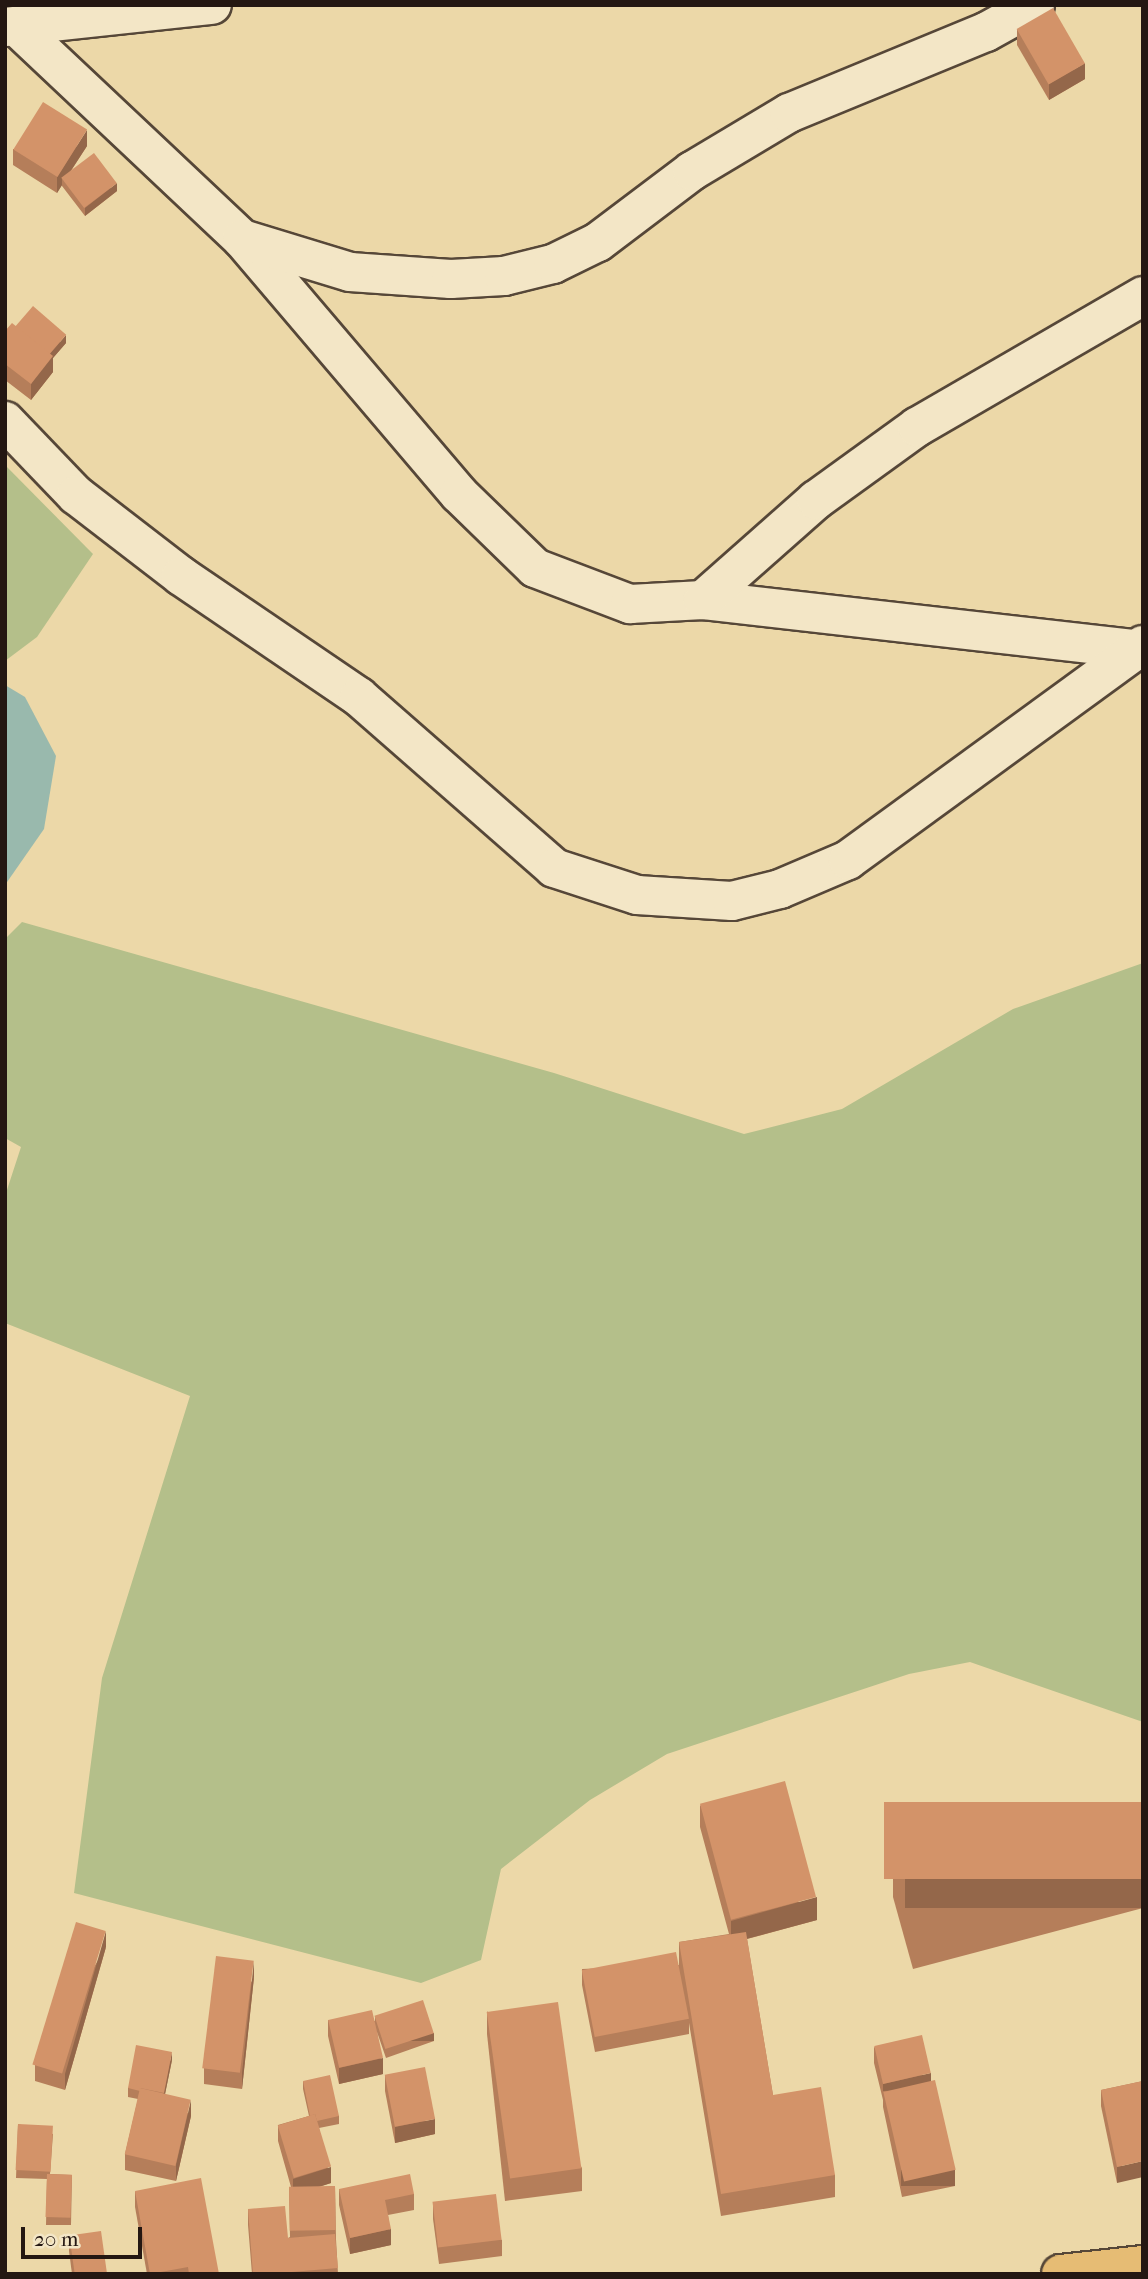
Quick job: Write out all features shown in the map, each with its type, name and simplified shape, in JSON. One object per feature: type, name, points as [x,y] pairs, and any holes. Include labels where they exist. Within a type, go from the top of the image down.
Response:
[{"type":"main road","points":[[1061,2274],[1143,2265]]},
{"type":"street","points":[[11,27],[59,14],[212,5]]},
{"type":"street","points":[[242,239],[350,272],[452,279],[504,276],[553,264],[598,242],[692,171],[789,113],[986,32],[1035,5]]},
{"type":"street","points":[[11,27],[242,239],[459,494],[535,568],[630,604],[703,600],[1139,647]]},
{"type":"street","points":[[703,600],[816,500],[917,426],[1143,296]]},
{"type":"street","points":[[5,421],[76,495],[181,576],[359,697],[554,868],[637,894],[732,901],[780,889],[848,860],[1139,647]]},
{"type":"green space","points":[[5,465],[93,554],[37,637],[5,661]]},
{"type":"green space","points":[[22,922],[554,1073],[744,1134],[842,1109],[1013,1009],[1143,963],[1143,1722],[970,1662],[909,1674],[667,1754],[590,1800],[501,1869],[481,1960],[421,1983],[74,1893],[102,1678],[190,1396],[5,1323],[5,1196],[21,1147],[5,1138],[5,939]]},
{"type":"shaded area","points":[[5,685],[25,697],[56,756],[44,829],[5,885]]},
{"type":"building","points":[[1053,8],[1085,63],[1049,84],[1017,29]]},
{"type":"building","points":[[43,102],[87,130],[57,177],[13,149]]},
{"type":"building","points":[[94,153],[117,183],[84,208],[61,178]]},
{"type":"building","points":[[33,306],[66,335],[48,355],[15,326]]},
{"type":"building","points":[[12,323],[53,356],[31,384],[5,364],[5,331]]},
{"type":"building","points":[[785,1781],[816,1897],[731,1920],[700,1804]]},
{"type":"building","points":[[884,1802],[1143,1802],[1143,1879],[884,1879]]},
{"type":"building","points":[[76,1922],[106,1931],[62,2074],[32,2064]]},
{"type":"building","points":[[746,1932],[773,2095],[821,2087],[835,2175],[721,2194],[679,1942]]},
{"type":"building","points":[[676,1952],[689,2019],[595,2037],[582,1970]]},
{"type":"building","points":[[216,1956],[254,1961],[240,2073],[202,2068]]},
{"type":"building","points":[[423,2000],[434,2033],[385,2049],[374,2016]]},
{"type":"building","points":[[558,2002],[581,2168],[510,2178],[487,2012]]},
{"type":"building","points":[[372,2010],[383,2058],[339,2068],[328,2020]]},
{"type":"building","points":[[922,2035],[931,2073],[883,2084],[874,2046]]},
{"type":"building","points":[[136,2045],[172,2052],[164,2093],[128,2088]]},
{"type":"building","points":[[425,2067],[435,2119],[395,2127],[385,2075]]},
{"type":"building","points":[[330,2075],[339,2116],[317,2121],[315,2114],[310,2116],[303,2081]]},
{"type":"building","points":[[935,2080],[956,2170],[904,2182],[883,2092]]},
{"type":"building","points":[[1143,2081],[1143,2161],[1117,2167],[1101,2090]]},
{"type":"building","points":[[140,2088],[191,2100],[175,2166],[125,2154]]},
{"type":"building","points":[[315,2114],[331,2167],[294,2178],[278,2125]]},
{"type":"building","points":[[18,2124],[53,2126],[51,2172],[16,2170]]},
{"type":"building","points":[[47,2174],[72,2175],[70,2218],[45,2217]]},
{"type":"building","points":[[410,2174],[414,2194],[385,2200],[391,2229],[350,2238],[339,2189]]},
{"type":"building","points":[[201,2178],[219,2274],[189,2274],[188,2267],[150,2274],[135,2191]]},
{"type":"building","points":[[335,2186],[336,2230],[290,2231],[289,2187]]},
{"type":"building","points":[[496,2194],[502,2240],[438,2247],[432,2202]]},
{"type":"building","points":[[285,2206],[288,2238],[335,2234],[338,2268],[253,2274],[248,2209]]},
{"type":"building","points":[[101,2231],[107,2274],[75,2274],[69,2235]]}]
